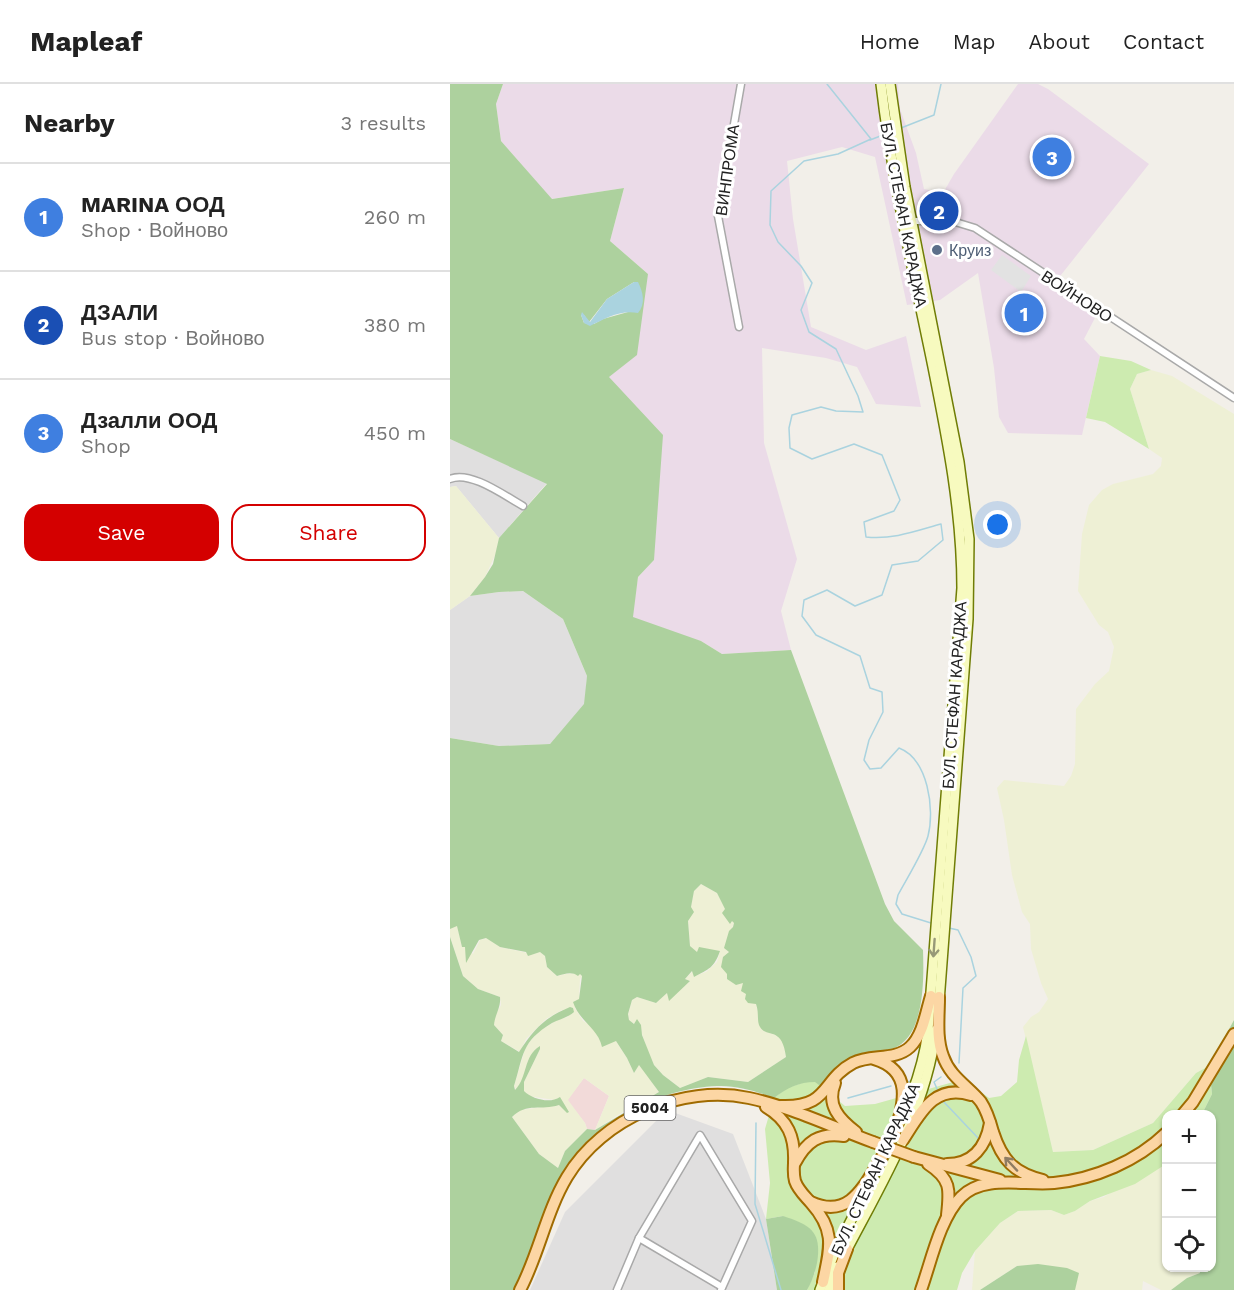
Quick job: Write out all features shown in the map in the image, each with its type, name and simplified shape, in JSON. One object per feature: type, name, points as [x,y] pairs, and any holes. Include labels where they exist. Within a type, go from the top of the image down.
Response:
[{"type":"main road","name":"БУЛ. СТЕФАН КАРАДЖА","points":[[881,84],[887,128],[908,222]]},
{"type":"main road","name":"БУЛ. СТЕФАН КАРАДЖА","points":[[823,1288],[834,1274],[847,1248],[898,1138],[923,1060],[935,996],[960,630],[962,562],[952,463],[908,222],[890,84]]},
{"type":"main road","points":[[771,1105],[792,1106],[812,1101],[821,1095],[851,1064],[868,1058],[898,1054],[912,1046],[921,1031],[935,996]]},
{"type":"main road","points":[[935,996],[938,1037],[943,1058],[951,1072],[985,1108],[1001,1151],[1016,1170],[1034,1178],[1055,1183]]},
{"type":"main road","points":[[1186,1110],[1200,1092],[1234,1034]]},
{"type":"main road","points":[[868,1058],[888,1065],[902,1084],[903,1105],[898,1138]]},
{"type":"main road","points":[[838,1077],[831,1098],[834,1108],[846,1124],[870,1141]]},
{"type":"main road","points":[[898,1138],[934,1098],[955,1092],[975,1096]]},
{"type":"main road","name":"5004","points":[[520,1290],[561,1187],[576,1164],[596,1143],[622,1123],[661,1104],[702,1096],[750,1098],[917,1158],[1015,1184],[1055,1183],[1086,1177],[1137,1155],[1162,1137]]},
{"type":"main road","points":[[750,1098],[778,1114],[787,1125],[794,1142],[796,1185],[826,1224],[830,1235],[830,1252],[823,1288]]},
{"type":"main road","points":[[917,1158],[951,1164],[969,1159],[980,1149],[988,1133],[990,1121]]},
{"type":"main road","points":[[794,1163],[807,1143],[820,1136],[834,1134],[870,1141]]},
{"type":"main road","name":"БУЛ. СТЕФАН КАРАДЖА","points":[[823,1288],[837,1249],[882,1157],[898,1138]]},
{"type":"main road","points":[[811,1202],[832,1209],[848,1202],[858,1194],[882,1157]]},
{"type":"main road","points":[[917,1158],[940,1173],[946,1181],[949,1192],[947,1215],[921,1290]]},
{"type":"main road","points":[[947,1215],[961,1197],[977,1187],[1015,1184]]},
{"type":"main road","points":[[838,1290],[838,1273],[847,1248]]},
{"type":"street","name":"ВИНПРОМА","points":[[739,327],[718,216],[741,84]]},
{"type":"street","name":"ВОЙНОВО","points":[[908,222],[952,221],[975,228],[1234,399]]},
{"type":"street","points":[[450,479],[457,476],[469,477],[524,506]]},
{"type":"street","points":[[618,1290],[639,1238],[700,1135],[752,1221],[721,1289],[639,1238]]},
{"type":"shaded area","points":[[503,84],[898,84],[900,109],[916,153],[924,189],[943,193],[1018,84],[1038,84],[1048,89],[1149,164],[1053,285],[1097,314],[1084,339],[1100,356],[1082,435],[1008,433],[999,417],[994,368],[978,273],[940,300],[907,305],[875,157],[842,147],[787,161],[793,219],[811,327],[866,350],[906,336],[921,407],[876,404],[857,367],[826,358],[762,348],[764,443],[797,559],[781,611],[791,650],[722,654],[701,641],[656,634],[632,617],[638,577],[654,560],[609,377],[648,274],[610,241],[624,188],[551,199],[501,141],[496,104]]},
{"type":"shaded area","points":[[1002,255],[1031,276],[1021,292],[991,270]]},
{"type":"shaded area","points":[[450,439],[547,483],[499,538],[456,486],[450,487]]},
{"type":"shaded area","points":[[523,591],[563,619],[587,676],[585,704],[550,744],[499,746],[450,738],[450,610],[470,596]]},
{"type":"shaded area","points":[[584,1078],[609,1096],[595,1130],[587,1129],[567,1100]]},
{"type":"shaded area","points":[[667,1110],[733,1134],[766,1219],[777,1290],[530,1290],[565,1212]]},
{"type":"green space","points":[[450,84],[503,84],[496,104],[501,141],[552,199],[624,188],[610,241],[648,274],[637,355],[609,377],[663,435],[654,560],[638,577],[633,617],[701,641],[722,654],[791,650],[885,904],[894,921],[923,950],[920,1007],[910,1034],[902,1043],[891,1049],[853,1056],[836,1069],[823,1088],[815,1082],[798,1084],[774,1098],[731,1086],[695,1088],[651,1101],[609,1123],[575,1154],[563,1172],[513,1290],[450,1290],[450,937],[463,976],[478,989],[500,997],[494,1025],[503,1035],[501,1041],[519,1052],[546,1020],[570,1007],[573,1008],[574,1012],[552,1023],[534,1036],[522,1057],[514,1086],[515,1090],[531,1055],[540,1046],[524,1082],[524,1091],[541,1100],[560,1097],[569,1112],[567,1113],[559,1105],[529,1108],[512,1117],[539,1154],[558,1168],[565,1151],[587,1129],[595,1130],[659,1092],[639,1065],[634,1073],[616,1041],[602,1047],[597,1035],[576,1009],[573,1002],[579,999],[582,976],[580,974],[578,976],[571,973],[557,976],[547,967],[545,956],[540,952],[528,956],[526,952],[500,947],[486,938],[479,940],[466,963],[465,947],[462,947],[457,926],[450,929],[450,738],[499,746],[550,744],[584,704],[587,676],[563,619],[523,591],[470,596],[493,564],[499,538],[547,484],[450,439]],"holes":[[[634,282],[628,312],[594,324],[584,323],[581,315],[584,315],[589,322],[607,299]],[[701,884],[717,893],[725,909],[722,913],[730,924],[732,921],[734,923],[724,948],[729,952],[723,957],[721,967],[727,974],[727,979],[736,985],[743,983],[741,991],[746,994],[745,999],[748,1003],[756,1004],[759,1025],[765,1032],[781,1040],[786,1057],[748,1082],[708,1077],[680,1088],[654,1065],[642,1035],[641,1025],[637,1019],[634,1024],[629,1020],[628,1014],[632,1000],[637,997],[656,1003],[667,993],[669,1001],[690,981],[685,979],[692,971],[694,977],[707,970],[716,961],[720,951],[699,947],[697,952],[690,946],[688,921],[694,912],[691,907],[694,891]]]},
{"type":"green space","points":[[1100,356],[1131,361],[1151,370],[1137,374],[1130,389],[1149,449],[1105,422],[1086,418]]},
{"type":"green space","points":[[1151,370],[1172,376],[1234,414],[1234,1020],[1209,1066],[1196,1073],[1153,1123],[1093,1150],[1053,1152],[1023,1027],[1031,1017],[1039,1012],[1048,999],[1031,949],[1030,924],[1022,912],[1012,875],[997,788],[1004,780],[1064,786],[1075,764],[1076,709],[1095,684],[1109,671],[1114,647],[1108,632],[1099,625],[1078,591],[1082,534],[1089,505],[1102,490],[1113,484],[1153,474],[1161,466],[1162,458],[1149,449],[1130,389],[1137,374]]},
{"type":"green space","points":[[456,486],[499,538],[496,553],[485,577],[470,596],[450,610],[450,487]]},
{"type":"green space","points":[[701,884],[717,893],[734,923],[725,948],[729,952],[722,967],[736,985],[743,982],[746,993],[756,1004],[759,1024],[764,1031],[779,1036],[784,1043],[786,1057],[748,1082],[708,1077],[680,1088],[654,1065],[637,1020],[635,1024],[629,1021],[628,1014],[632,1000],[637,997],[656,1003],[668,992],[669,1000],[690,981],[685,979],[693,971],[694,976],[706,972],[717,962],[720,951],[697,953],[690,946],[688,921],[694,891]]},
{"type":"green space","points":[[457,925],[462,947],[473,954],[480,940],[487,938],[500,947],[532,954],[540,952],[545,956],[547,967],[557,976],[579,973],[582,976],[579,999],[575,1008],[583,1021],[592,1026],[601,1039],[616,1041],[634,1073],[639,1064],[659,1092],[595,1130],[609,1096],[584,1078],[568,1100],[587,1129],[565,1151],[558,1168],[539,1154],[512,1117],[520,1110],[559,1105],[567,1113],[555,1100],[528,1096],[524,1091],[524,1082],[540,1049],[528,1061],[524,1078],[516,1090],[514,1086],[526,1046],[539,1031],[559,1019],[568,1017],[562,1010],[546,1019],[526,1039],[520,1052],[501,1041],[503,1035],[494,1025],[494,1018],[501,1005],[500,997],[478,989],[463,976],[450,937],[450,929]]},
{"type":"green space","points":[[1234,1020],[1234,1290],[1171,1290],[1200,1272],[1216,1272],[1216,1110],[1204,1110],[1212,1094],[1209,1066]]},
{"type":"green space","points":[[1026,1036],[1053,1152],[1093,1150],[1153,1123],[1162,1113],[1162,1167],[1135,1184],[1090,1201],[1064,1215],[1051,1210],[1018,1211],[1000,1223],[975,1251],[962,1273],[957,1290],[807,1290],[815,1272],[783,1216],[766,1219],[770,1183],[765,1129],[774,1098],[787,1088],[815,1081],[845,1106],[875,1104],[964,1079],[989,1098],[1001,1096],[1017,1082],[1019,1060]]},
{"type":"green space","points":[[1209,1066],[1212,1094],[1204,1110],[1164,1110],[1196,1073]]},
{"type":"green space","points":[[1162,1161],[1162,1272],[1200,1273],[1187,1278],[1171,1290],[1161,1290],[1143,1281],[1142,1290],[1075,1290],[1074,1287],[1017,1266],[980,1290],[972,1290],[975,1251],[1000,1223],[1018,1211],[1051,1210],[1064,1215],[1090,1201],[1104,1197]]},
{"type":"green space","points":[[783,1216],[801,1223],[816,1237],[817,1263],[807,1290],[777,1290],[766,1219]]},
{"type":"green space","points":[[1038,1264],[1067,1268],[1079,1273],[1075,1290],[980,1290],[1017,1266]]},
{"type":"water","points":[[634,282],[638,282],[643,298],[638,313],[619,314],[590,326],[584,323],[582,312],[590,322],[607,299]]},
{"type":"waterway","points":[[827,84],[871,139],[838,154],[804,161],[771,191],[770,225],[778,242],[801,266],[812,283],[801,310],[809,332],[836,349],[863,412],[836,411],[821,407],[792,415],[789,428],[790,448],[812,459],[854,444],[882,455],[900,500],[894,511],[864,522],[866,537],[895,536],[941,524],[943,540],[918,561],[892,565],[882,595],[855,606],[827,590],[804,600],[802,616],[816,635],[860,656],[870,688],[882,692],[883,712],[869,740],[864,760],[870,769],[881,768],[899,748],[909,754],[923,774],[930,799],[928,836],[898,895],[896,904],[902,914],[931,923]]},
{"type":"waterway","points":[[901,128],[934,115],[941,84]]},
{"type":"waterway","points":[[870,140],[883,135]]},
{"type":"waterway","points":[[949,928],[958,930],[971,957],[976,976],[963,988],[959,1063]]},
{"type":"waterway","points":[[938,1091],[934,1082],[941,1077]]},
{"type":"waterway","points":[[907,1082],[911,1081]]},
{"type":"waterway","points":[[848,1098],[891,1086]]},
{"type":"waterway","points":[[943,1101],[979,1139]]},
{"type":"waterway","points":[[756,1123],[755,1204],[781,1290]]},
{"type":"place","name":"Дзалли ООД","points":[[1052,157]]},
{"type":"place","name":"ДЗАЛИ","points":[[939,211]]},
{"type":"place","name":"Круиз","points":[[937,250]]},
{"type":"place","name":"MARINA ООД","points":[[1024,313]]}]
